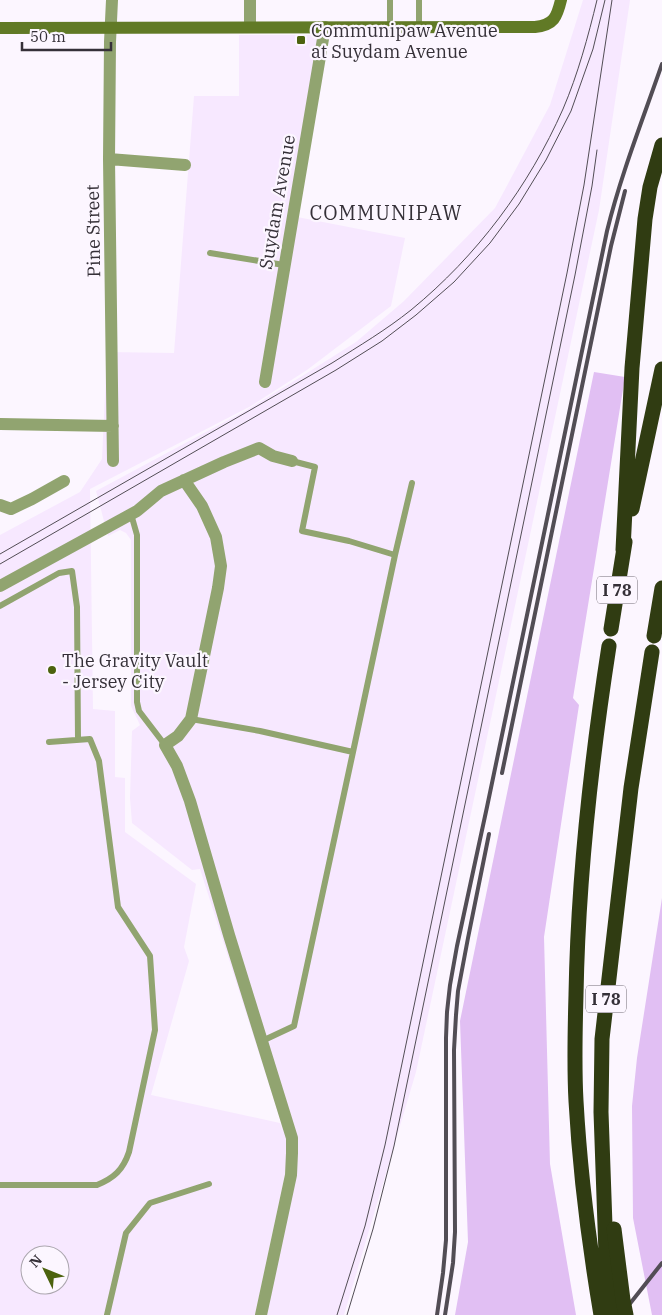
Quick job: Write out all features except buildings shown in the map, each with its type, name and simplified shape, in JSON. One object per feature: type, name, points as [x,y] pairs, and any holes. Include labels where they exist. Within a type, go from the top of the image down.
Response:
[{"type":"highway","points":[[624,550],[631,395],[645,219],[650,188],[662,144]]},
{"type":"highway","name":"I 78","points":[[611,629],[624,550],[662,369]]},
{"type":"highway","name":"I 78","points":[[654,636],[660,610],[662,588]]},
{"type":"highway","name":"I 78","points":[[601,1315],[581,1170],[576,1100],[575,1030],[576,965],[589,785],[608,646]]},
{"type":"highway","name":"I 78","points":[[609,1224],[603,1165],[601,1086],[604,1013],[631,788],[652,652]]},
{"type":"highway","points":[[609,1224],[606,1254],[614,1315]]},
{"type":"highway","points":[[609,1224],[626,1315]]},
{"type":"highway","points":[[590,1239],[594,1315]]},
{"type":"street","name":"Pine Street","points":[[112,0],[109,159],[113,461]]},
{"type":"street","points":[[250,0],[250,28]]},
{"type":"street","points":[[0,28],[541,26],[552,22],[561,0]]},
{"type":"street","name":"Suydam Avenue","points":[[265,382],[324,27]]},
{"type":"street","points":[[109,159],[185,165]]},
{"type":"street","points":[[0,424],[113,426]]},
{"type":"street","points":[[0,586],[138,511],[161,491],[224,462],[259,448],[273,456],[292,461]]},
{"type":"street","points":[[184,480],[202,506],[216,537],[221,566],[191,719],[178,736],[165,745],[177,766],[190,801],[292,1138],[291,1175],[261,1315]]},
{"type":"street","points":[[0,505],[11,509],[64,481]]},
{"type":"lane","points":[[390,0],[390,27]]},
{"type":"lane","points":[[419,0],[419,27]]},
{"type":"lane","points":[[210,253],[284,265]]},
{"type":"lane","points":[[292,461],[315,467],[302,531],[349,541],[394,555]]},
{"type":"lane","points":[[262,1041],[294,1026],[394,555],[412,483]]},
{"type":"lane","points":[[131,514],[137,535],[137,702],[139,711],[165,745]]},
{"type":"lane","points":[[0,606],[59,573],[72,571],[77,607],[78,740]]},
{"type":"lane","points":[[191,719],[260,731],[353,752]]},
{"type":"lane","points":[[0,1185],[97,1185],[109,1180],[118,1172],[125,1164],[129,1152],[155,1030],[150,956],[118,907],[99,760],[90,739],[49,742]]},
{"type":"lane","points":[[107,1315],[126,1233],[150,1203],[209,1184]]},
{"type":"shaded area","points":[[583,0],[630,0],[599,210],[416,1072],[344,1315],[261,1315],[288,1164],[286,1152],[287,1165],[255,1315],[0,1315],[0,535],[80,492],[102,459],[107,352],[174,353],[194,96],[239,96],[239,35],[320,35],[292,216],[405,238],[391,306],[307,370],[251,406],[90,489],[93,709],[115,711],[115,777],[125,778],[125,832],[196,884],[184,947],[189,961],[151,1095],[280,1123],[283,1134],[280,1119],[200,869],[192,870],[132,823],[130,798],[132,731],[140,725],[131,706],[131,540],[126,533],[120,530],[108,536],[96,491],[245,411],[356,342],[404,301],[495,208],[550,105]]},
{"type":"shaded area","points":[[594,372],[625,377],[573,698],[579,705],[544,937],[550,1164],[576,1315],[455,1315],[468,1242],[460,1021]]},
{"type":"shaded area","points":[[662,898],[662,1315],[652,1315],[633,1218],[632,1106],[637,1058]]},
{"type":"tram line","points":[[0,554],[332,363],[392,324],[435,289],[458,267],[499,218],[534,165],[549,138],[568,96],[582,55],[597,0]]},
{"type":"tram line","points":[[0,564],[336,370],[382,341],[454,282],[490,243],[519,204],[546,160],[571,111],[593,49],[605,0]]},
{"type":"tram line","points":[[337,1315],[365,1226],[385,1145],[567,273],[584,185],[612,0]]},
{"type":"tram line","points":[[347,1315],[373,1229],[394,1146],[575,275],[597,150]]},
{"type":"railway","points":[[437,1315],[446,1240],[447,1012],[457,946],[607,231],[626,168],[662,64]]},
{"type":"railway","points":[[502,773],[611,246],[625,191]]},
{"type":"railway","points":[[445,1315],[453,1263],[455,1232],[454,1050],[458,991],[489,834]]},
{"type":"railway","points":[[621,1315],[662,1263]]},
{"type":"place","name":"Communipaw Avenue at Suydam Avenue","points":[[301,40]]},
{"type":"place","name":"The Gravity Vault - Jersey City","points":[[52,670]]},
{"type":"district","name":"COMMUNIPAW","points":[[386,212]]}]
